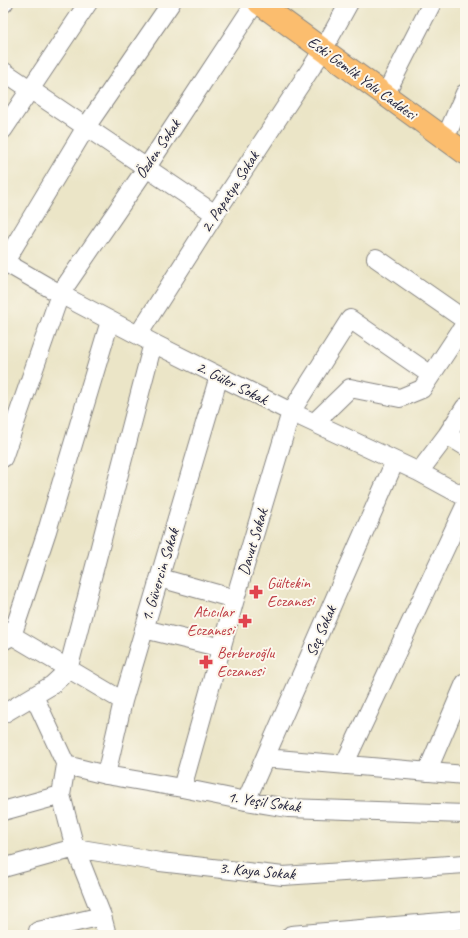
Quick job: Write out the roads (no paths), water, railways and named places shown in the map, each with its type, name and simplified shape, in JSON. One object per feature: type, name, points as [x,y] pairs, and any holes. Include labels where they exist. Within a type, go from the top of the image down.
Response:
[{"type":"main road","name":"Eski Gemlik Yolu Caddesi","points":[[259,3],[465,153]]},
{"type":"street","points":[[3,130],[88,3]]},
{"type":"street","points":[[3,263],[86,127],[171,3]]},
{"type":"street","name":"Özden Sokak","points":[[3,458],[60,294],[147,167],[255,3]]},
{"type":"street","name":"2. Papatya Sokak","points":[[68,670],[145,339],[215,214],[323,50],[349,3]]},
{"type":"street","points":[[385,95],[432,3]]},
{"type":"street","points":[[3,72],[147,167],[215,214]]},
{"type":"street","points":[[445,139],[465,93]]},
{"type":"street","points":[[376,258],[465,320]]},
{"type":"street","name":"2. Güler Sokak","points":[[3,263],[145,339],[292,412],[419,472],[465,497]]},
{"type":"street","name":"Davut Sokak","points":[[182,788],[235,599],[292,412],[350,319],[431,375]]},
{"type":"street","points":[[110,321],[47,531],[6,636],[123,701]]},
{"type":"street","points":[[315,422],[350,388],[400,398],[422,389],[465,324]]},
{"type":"street","name":"1. Güvercin Sokak","points":[[106,775],[123,701],[219,376]]},
{"type":"street","points":[[419,472],[447,435],[465,407]]},
{"type":"street","points":[[447,435],[465,446]]},
{"type":"street","name":"Seç Sokak","points":[[246,801],[395,461]]},
{"type":"street","points":[[344,765],[465,506]]},
{"type":"street","points":[[160,578],[235,599]]},
{"type":"street","points":[[144,629],[222,648]]},
{"type":"street","points":[[3,714],[52,685],[68,670]]},
{"type":"street","points":[[426,772],[465,683]]},
{"type":"street","points":[[34,696],[66,764],[61,795],[75,848],[102,916],[107,935]]},
{"type":"street","points":[[265,758],[465,775]]},
{"type":"street","name":"1. Yeşil Sokak","points":[[66,764],[106,775],[288,808],[465,814]]},
{"type":"street","points":[[3,811],[61,795]]},
{"type":"street","points":[[3,868],[75,848]]},
{"type":"street","name":"3. Kaya Sokak","points":[[75,848],[160,862],[283,876],[465,864]]},
{"type":"street","points":[[33,934],[102,916]]},
{"type":"street","points":[[291,935],[343,933],[465,920]]},
{"type":"place","name":"Gültekin Eczanesi","points":[[256,592]]},
{"type":"place","name":"Atıcılar Eczanesi","points":[[245,621]]},
{"type":"place","name":"Berberoğlu Eczanesi","points":[[206,662]]}]
